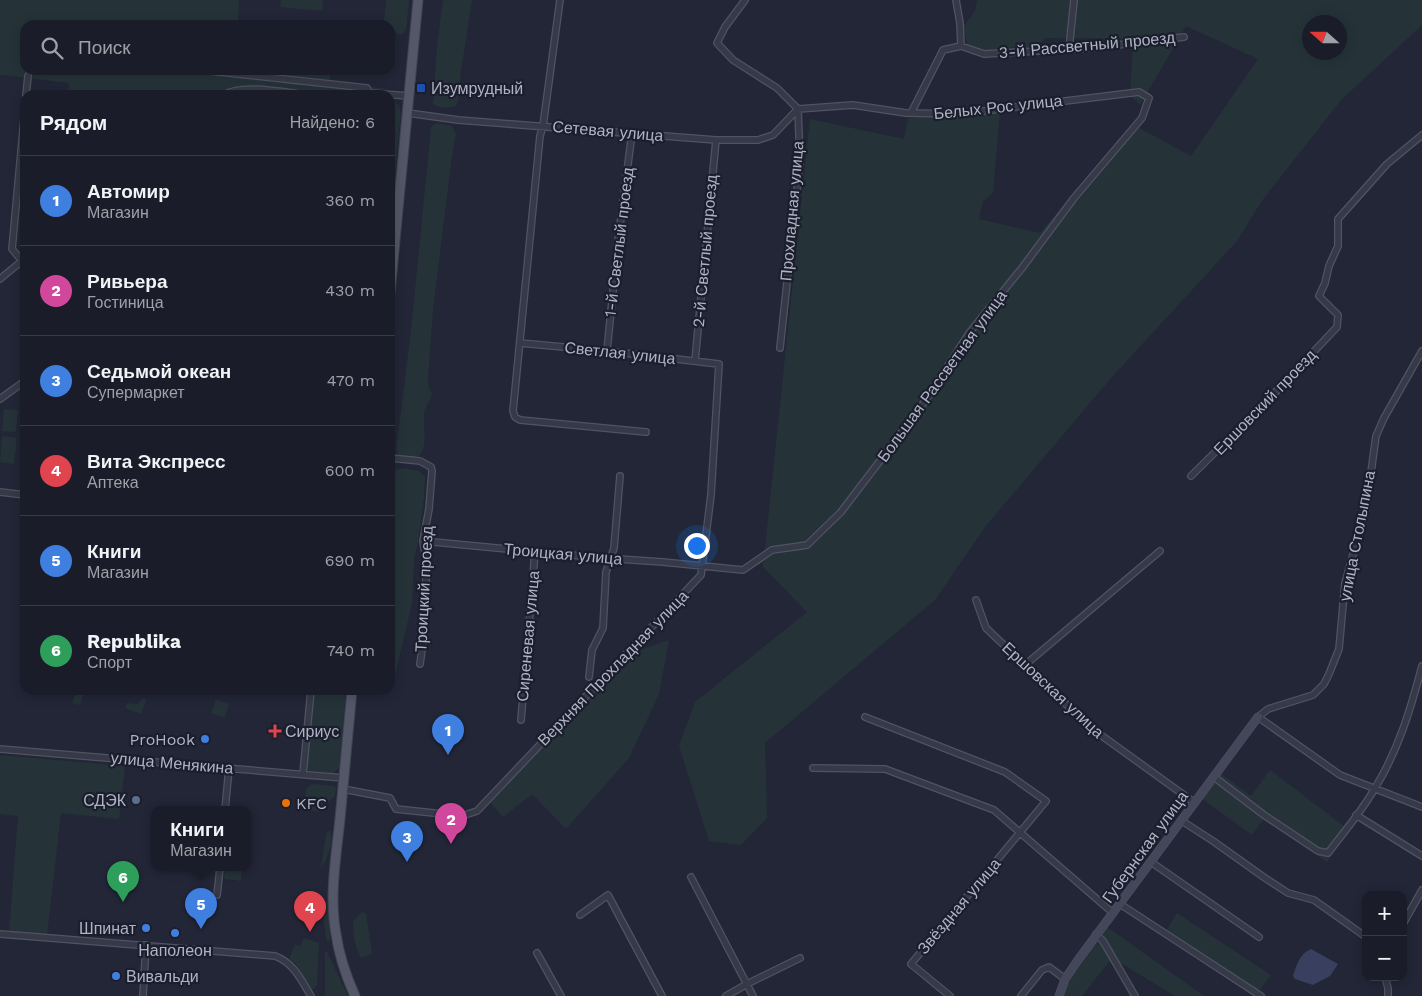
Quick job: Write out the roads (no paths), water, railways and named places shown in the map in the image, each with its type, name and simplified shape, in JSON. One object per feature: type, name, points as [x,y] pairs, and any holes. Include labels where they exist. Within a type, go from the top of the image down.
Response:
[{"type":"main road","points":[[395,243],[418,0]]},
{"type":"main road","points":[[352,695],[335,864],[334,920],[343,962],[354,996]]},
{"type":"street","points":[[560,0],[543,126],[540,136],[513,411],[514,417],[520,420],[646,432]]},
{"type":"street","points":[[745,0],[724,27],[718,43],[733,60],[777,88],[798,109]]},
{"type":"street","points":[[911,113],[943,50],[961,46],[956,0]]},
{"type":"street","points":[[1069,49],[1074,0]]},
{"type":"street","name":"3-й Рассветный проезд","points":[[961,46],[984,54],[1069,49],[1184,37]]},
{"type":"street","points":[[247,75],[366,88],[367,90]]},
{"type":"street","points":[[27,90],[28,76]]},
{"type":"street","points":[[234,90],[242,88],[261,90]]},
{"type":"street","name":"Белых Рос улица","points":[[798,109],[853,106],[911,113],[959,114],[1139,92]]},
{"type":"street","name":"Большая Рассветная улица","points":[[702,566],[743,570],[772,550],[807,545],[841,512],[921,407],[970,332],[1022,268],[1074,198],[1142,118],[1149,98],[1139,92]]},
{"type":"street","points":[[395,95],[409,96]]},
{"type":"street","name":"Сетевая улица","points":[[408,113],[458,120],[716,140],[758,140],[773,135],[798,109]]},
{"type":"street","name":"Прохладная улица","points":[[780,348],[800,162],[798,109]]},
{"type":"street","name":"1-й Светлый проезд","points":[[607,351],[618,241],[632,133]]},
{"type":"street","name":"Ершовский проезд","points":[[1191,476],[1338,326],[1338,315],[1320,296],[1329,266],[1338,246],[1338,219],[1387,164],[1422,135]]},
{"type":"street","name":"2-й Светлый проезд","points":[[695,361],[716,140]]},
{"type":"street","points":[[20,162],[12,249],[20,256]]},
{"type":"street","points":[[0,278],[20,263]]},
{"type":"street","name":"Светлая улица","points":[[520,343],[719,364]]},
{"type":"street","name":"улица Столыпина","points":[[1258,717],[1268,709],[1313,695],[1324,684],[1329,674],[1339,649],[1345,582],[1366,509],[1376,436],[1384,418],[1422,351]]},
{"type":"street","name":"Верхняя Прохладная улица","points":[[343,789],[390,798],[396,808],[462,816],[477,811],[701,575],[711,495],[719,364]]},
{"type":"street","points":[[0,399],[20,385]]},
{"type":"street","name":"Троицкий проезд","points":[[395,458],[420,461],[431,466],[432,479],[429,509],[423,540],[426,559],[425,612],[420,664]]},
{"type":"street","points":[[589,677],[592,650],[603,628],[606,572],[614,548],[620,476]]},
{"type":"street","points":[[0,492],[20,494]]},
{"type":"street","name":"Троицкая улица","points":[[423,540],[610,559],[702,566]]},
{"type":"street","points":[[1026,665],[1160,550]]},
{"type":"street","name":"Сиреневая улица","points":[[521,720],[535,552]]},
{"type":"street","name":"Ершовская улица","points":[[976,600],[986,628],[1091,728],[1195,803]]},
{"type":"street","points":[[1214,777],[1264,815],[1318,851],[1328,854],[1375,788],[1391,758],[1412,705],[1422,666]]},
{"type":"street","points":[[304,774],[311,695]]},
{"type":"street","points":[[866,717],[1005,772],[1046,801],[1019,833]]},
{"type":"street","points":[[1258,717],[1340,775],[1422,807]]},
{"type":"street","name":"Губернская улица","points":[[1059,996],[1065,979],[1096,934],[1258,717]]},
{"type":"street","name":"улица Менякина","points":[[0,749],[344,778]]},
{"type":"street","points":[[225,806],[229,768]]},
{"type":"street","points":[[813,768],[885,769],[994,810],[1113,913]]},
{"type":"street","points":[[1356,815],[1422,856]]},
{"type":"street","points":[[1182,821],[1288,893],[1314,900],[1365,936]]},
{"type":"street","name":"Звёздная улица","points":[[950,996],[911,964],[1019,833]]},
{"type":"street","points":[[1151,862],[1259,937]]},
{"type":"street","points":[[217,895],[220,871]]},
{"type":"street","points":[[691,877],[753,996]]},
{"type":"street","points":[[1407,917],[1422,890]]},
{"type":"street","points":[[580,914],[608,895],[662,996]]},
{"type":"street","points":[[1120,904],[1261,996]]},
{"type":"street","points":[[0,934],[275,956],[285,960],[293,967],[311,996]]},
{"type":"street","points":[[1096,934],[1103,941],[1135,996]]},
{"type":"street","points":[[143,996],[146,945]]},
{"type":"street","points":[[537,953],[561,996]]},
{"type":"street","points":[[726,996],[746,984],[800,958]]},
{"type":"street","points":[[1021,996],[1042,970],[1049,967],[1065,979]]},
{"type":"street","points":[[1386,981],[1388,996]]},
{"type":"water","points":[[1311,949],[1338,964],[1330,976],[1313,985],[1295,979],[1293,976],[1301,957]]},
{"type":"place","name":"Изумрудный","points":[[421,88]]},
{"type":"place","name":"Сириус","points":[[275,731]]},
{"type":"place","name":"ProHook","points":[[205,739]]},
{"type":"place","name":"Автомир","points":[[448,755]]},
{"type":"place","name":"СДЭК","points":[[136,800]]},
{"type":"place","name":"KFC","points":[[286,803]]},
{"type":"place","name":"Ривьера","points":[[451,844]]},
{"type":"place","name":"Седьмой океан","points":[[407,862]]},
{"type":"place","name":"Republika","points":[[123,902]]},
{"type":"place","name":"Шпинат","points":[[146,928]]},
{"type":"place","name":"Книги","points":[[201,929]]},
{"type":"place","name":"Вита Экспресс","points":[[310,932]]},
{"type":"place","name":"Наполеон","points":[[175,933]]},
{"type":"place","name":"Вивальди","points":[[116,976]]}]
